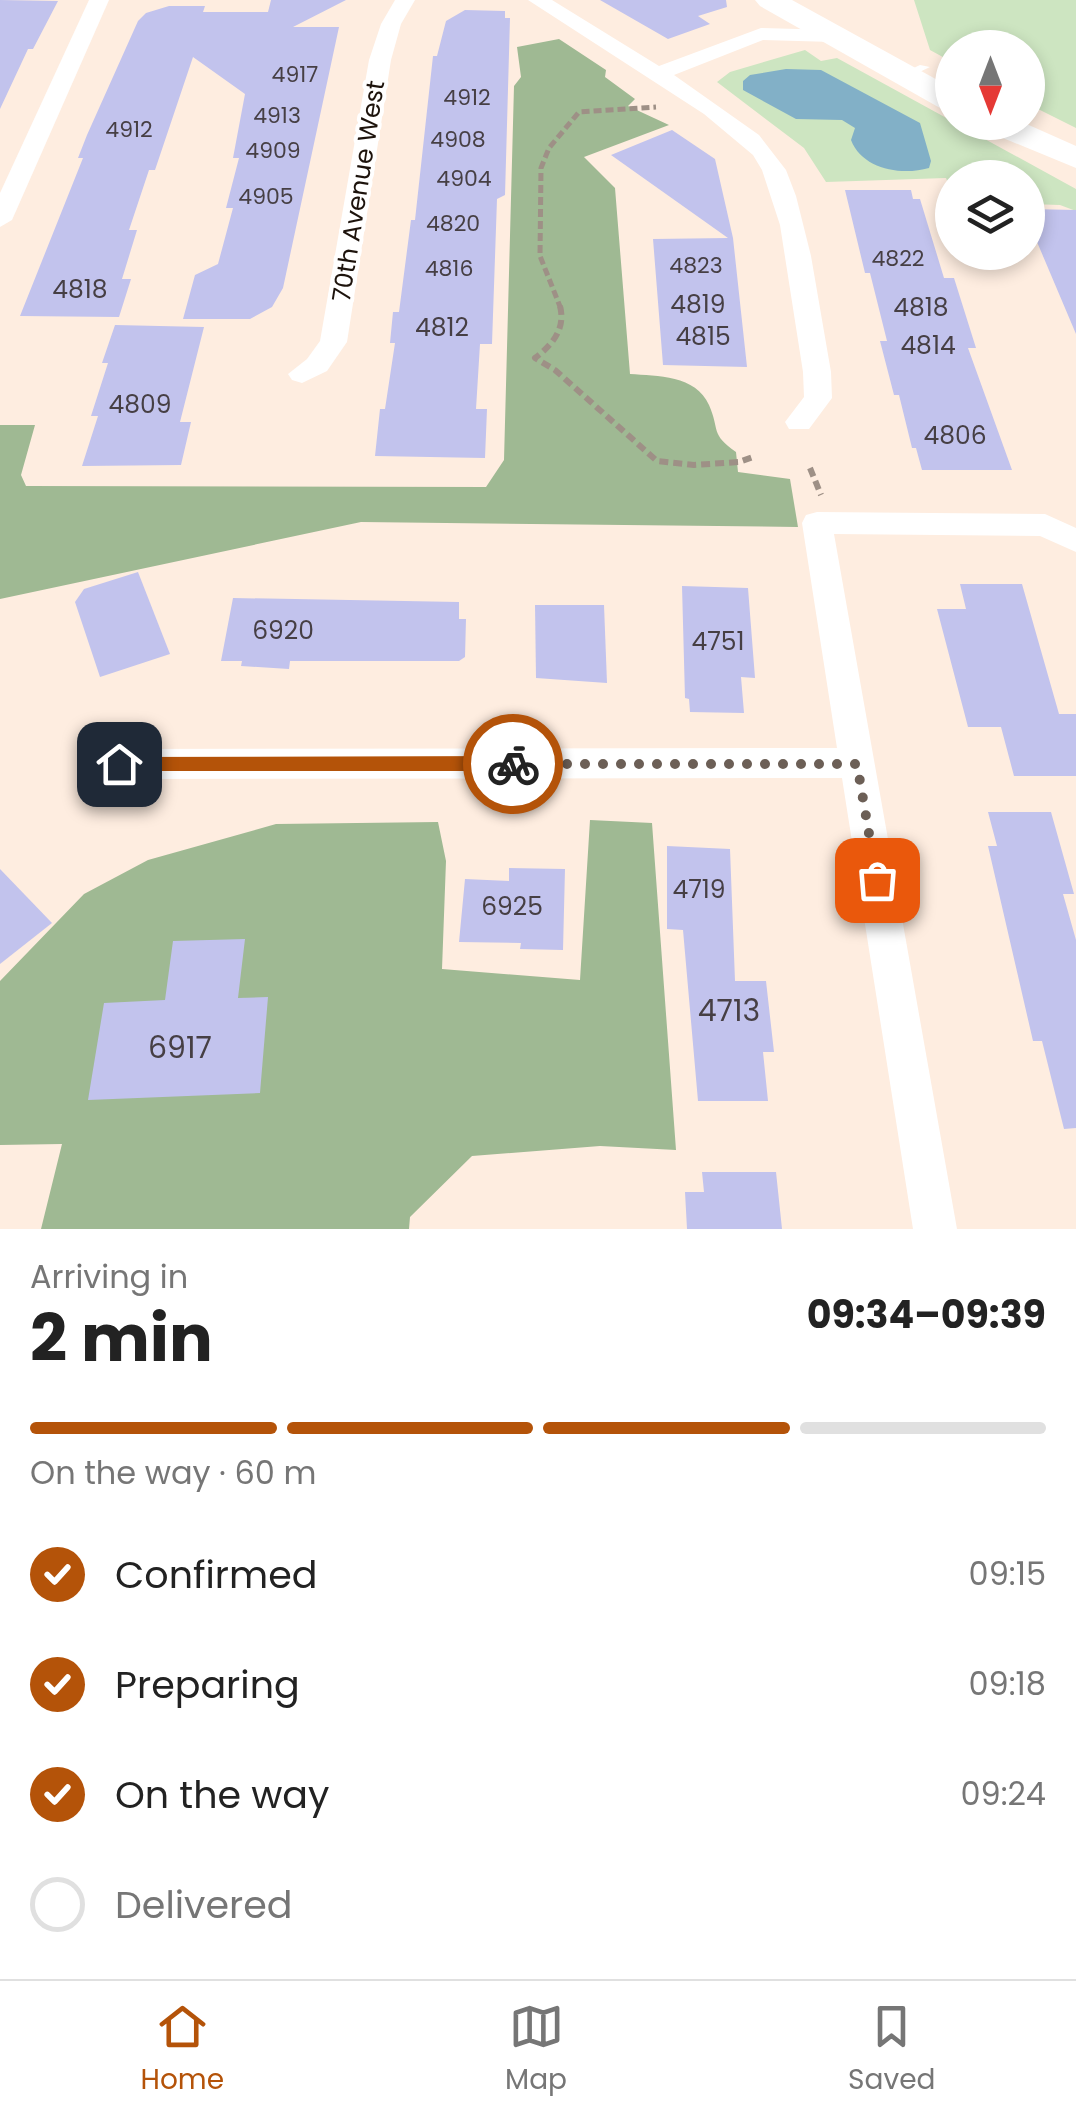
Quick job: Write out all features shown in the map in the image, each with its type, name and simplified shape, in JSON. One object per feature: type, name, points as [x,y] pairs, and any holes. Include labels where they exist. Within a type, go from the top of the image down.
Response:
[{"type":"main road","points":[[800,0],[935,88]]},
{"type":"main road","points":[[771,1],[833,36],[935,77]]},
{"type":"street","points":[[0,220],[99,0]]},
{"type":"street","name":"70th Avenue West","points":[[302,374],[317,366],[333,342],[380,60],[391,24],[405,0]]},
{"type":"street","points":[[538,0],[657,74],[744,134],[762,152],[784,189],[817,372],[818,398],[799,422]]},
{"type":"street","points":[[762,34],[772,17],[771,1]]},
{"type":"street","points":[[657,74],[762,34],[833,36]]},
{"type":"street","points":[[935,1229],[817,524],[1045,525],[1076,542]]},
{"type":"street","points":[[119,764],[857,764]]},
{"type":"path","points":[[656,107],[579,112],[550,148],[542,168],[540,256],[563,313],[556,343],[535,358],[555,370],[657,460],[694,466],[739,462],[756,456]]},
{"type":"green space","points":[[914,0],[1076,0],[1076,128],[1045,112],[1045,30],[935,30],[935,53],[930,50]]},
{"type":"green space","points":[[559,39],[606,70],[605,77],[635,99],[628,106],[669,125],[584,157],[615,188],[630,374],[675,379],[703,395],[719,436],[736,452],[738,472],[790,479],[798,527],[361,522],[0,599],[0,425],[35,425],[21,475],[26,486],[486,487],[504,460],[514,86],[521,77],[517,47]]},
{"type":"green space","points":[[805,50],[821,61],[837,58],[935,112],[935,140],[987,140],[1023,160],[935,160],[935,178],[826,182],[804,148],[717,82],[730,72]]},
{"type":"green space","points":[[1045,172],[1076,189],[1076,211],[1045,205]]},
{"type":"green space","points":[[590,820],[652,823],[676,1150],[600,1146],[472,1156],[410,1217],[409,1229],[41,1229],[62,1144],[0,1145],[0,981],[84,894],[148,860],[276,824],[438,822],[446,861],[442,969],[580,980]]},
{"type":"water","points":[[786,69],[821,70],[920,123],[931,161],[929,168],[907,171],[873,164],[856,150],[851,140],[855,128],[842,120],[796,119],[743,90],[743,81],[750,75]]},
{"type":"building","points":[[0,0],[58,1],[33,49],[28,49],[0,109]]},
{"type":"building","points":[[271,0],[346,0],[293,27],[339,27],[283,288],[272,307],[250,319],[183,319],[195,275],[218,264],[233,208],[226,208],[239,158],[233,158],[245,94],[193,57],[155,170],[149,170],[129,230],[137,230],[122,279],[131,279],[119,317],[20,316],[83,158],[78,158],[87,135],[138,21],[146,13],[169,6],[205,6],[203,12],[268,12]]},
{"type":"building","points":[[600,0],[726,0],[727,7],[698,16],[710,24],[668,39]]},
{"type":"building","points":[[465,10],[505,11],[505,18],[510,18],[505,195],[497,199],[492,344],[480,344],[476,409],[487,409],[485,458],[375,456],[380,409],[385,409],[395,343],[390,343],[393,312],[399,312],[411,220],[415,220],[433,56],[437,56],[446,21]]},
{"type":"building","points":[[672,130],[715,159],[733,238],[747,367],[663,365],[653,239],[728,238],[611,155]]},
{"type":"building","points":[[845,190],[911,190],[913,199],[920,199],[935,248],[935,270],[942,270],[944,278],[954,278],[976,348],[968,348],[1012,470],[922,470],[916,448],[912,448],[899,395],[894,395],[880,341],[887,341],[870,273],[865,273]]},
{"type":"building","points":[[1045,209],[1076,210],[1076,334],[1045,261]]},
{"type":"building","points":[[115,325],[204,327],[180,422],[191,422],[181,465],[82,466],[98,416],[91,416]]},
{"type":"building","points":[[138,572],[170,654],[100,677],[75,602],[84,589]]},
{"type":"building","points":[[960,584],[1022,584],[1059,714],[1076,714],[1076,776],[1014,776],[1001,727],[968,727],[937,609],[966,609]]},
{"type":"building","points":[[682,586],[748,588],[755,678],[741,677],[744,713],[690,712],[689,699],[685,698]]},
{"type":"building","points":[[233,598],[459,602],[459,619],[466,619],[465,657],[459,661],[290,661],[289,669],[221,661]]},
{"type":"building","points":[[535,605],[604,605],[607,683],[536,678]]},
{"type":"building","points":[[988,812],[1051,812],[1074,894],[1063,894],[1076,940],[1076,1128],[1064,1129],[1042,1041],[1033,1041],[988,846],[997,846]]},
{"type":"building","points":[[667,846],[730,849],[735,981],[766,981],[774,1052],[763,1052],[768,1101],[698,1101],[683,930],[667,929]]},
{"type":"building","points":[[509,868],[565,869],[563,950],[520,949],[521,943],[459,942],[465,879],[509,881]]},
{"type":"building","points":[[0,869],[52,923],[0,964]]},
{"type":"building","points":[[245,939],[238,998],[268,997],[260,1093],[88,1100],[104,1003],[165,1000],[173,941]]},
{"type":"building","points":[[702,1172],[776,1172],[782,1229],[687,1229],[685,1192],[704,1192]]},
{"type":"way so far","points":[[513,764],[857,764],[877,880]]},
{"type":"route","points":[[119,764],[513,764]]}]
